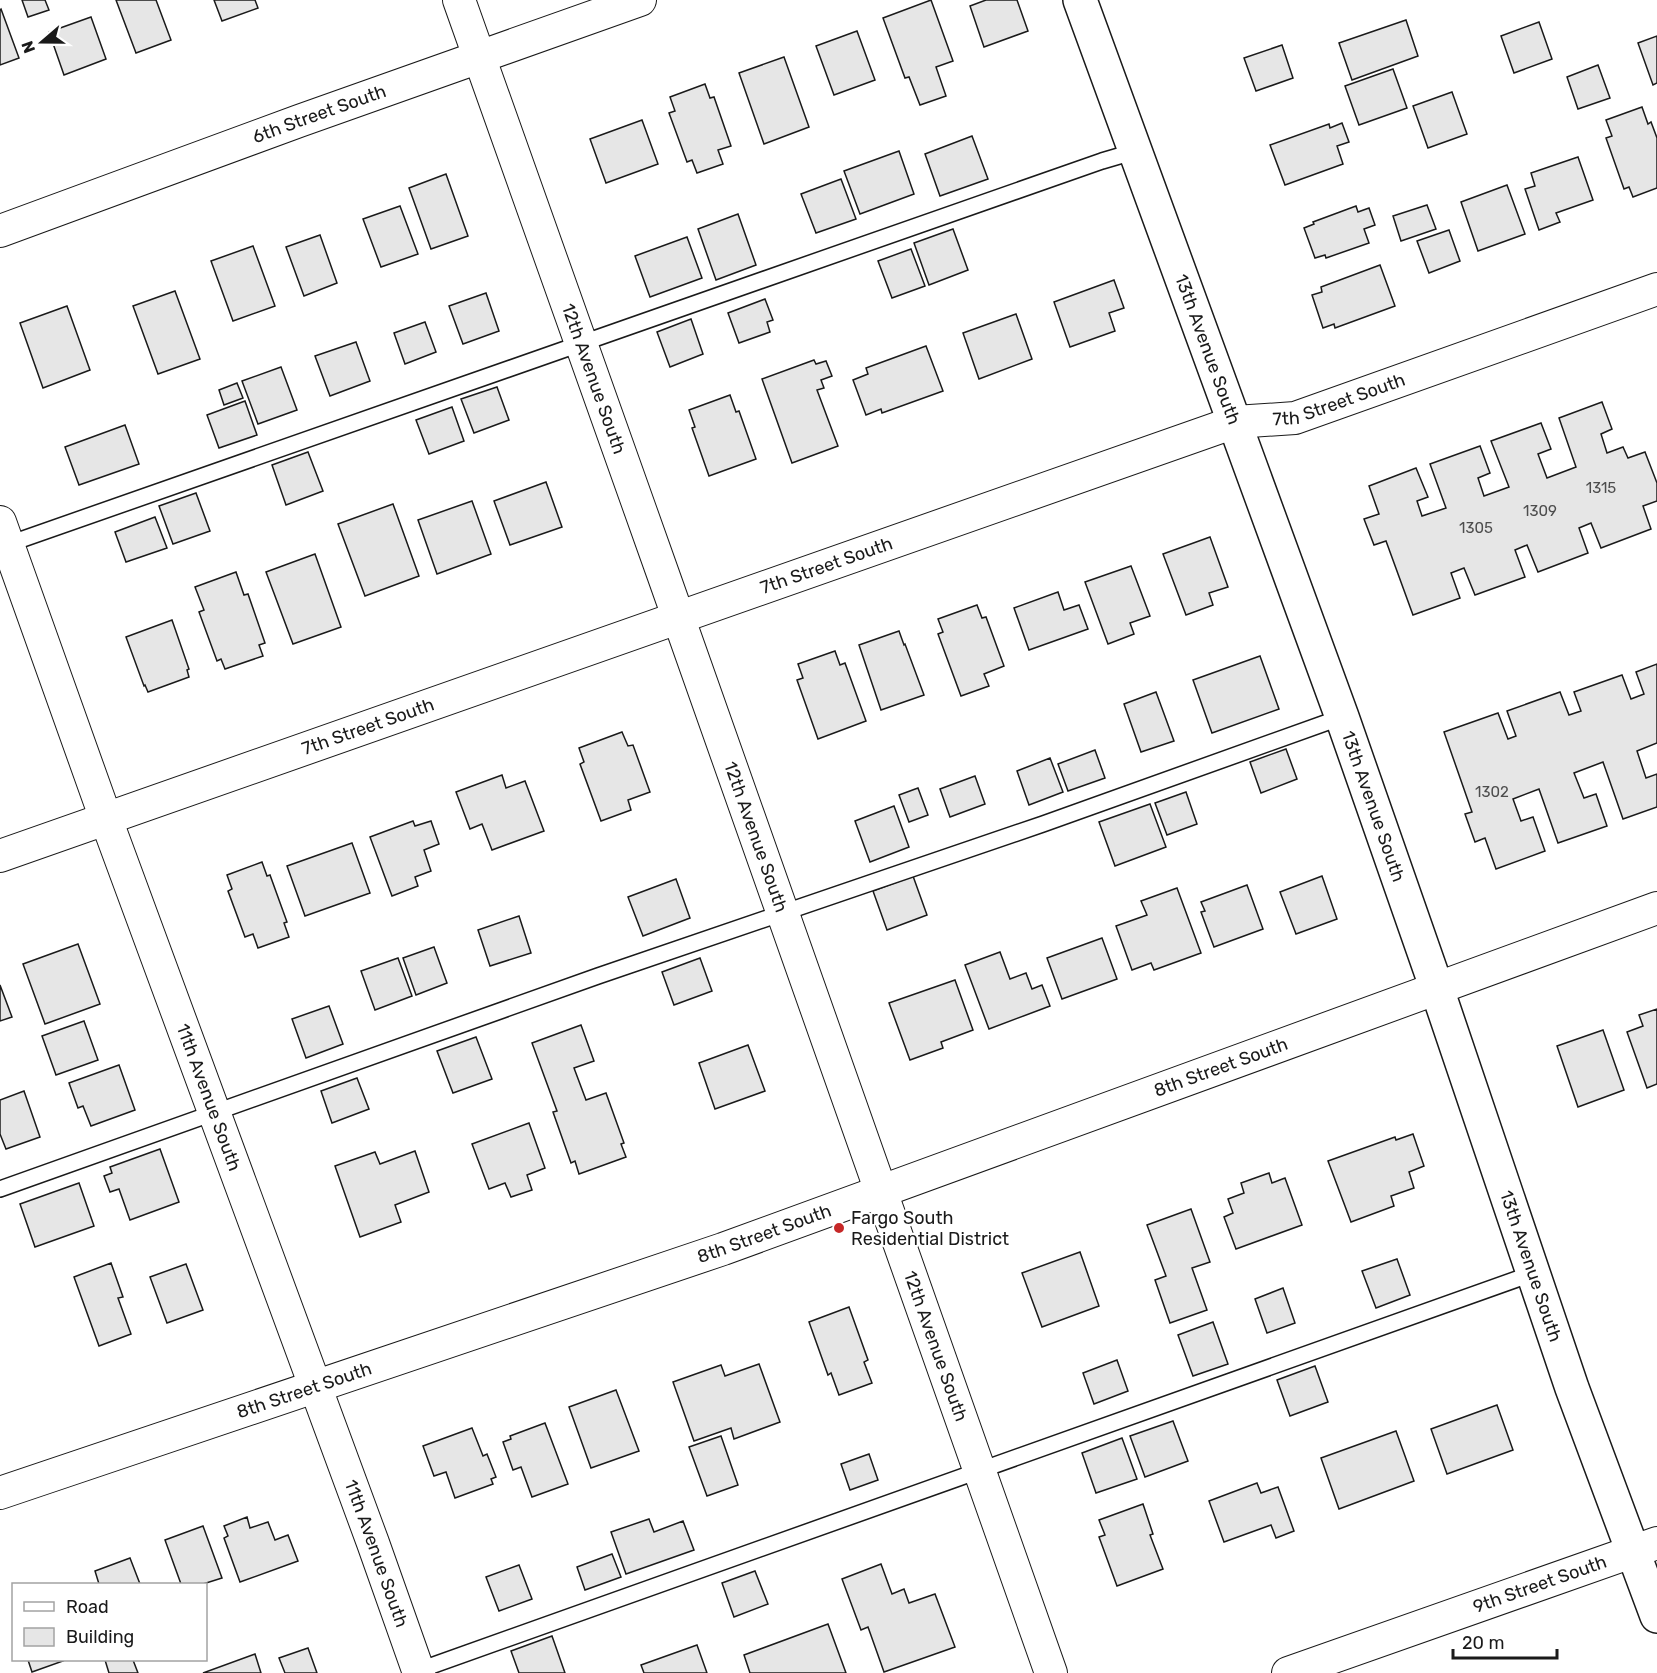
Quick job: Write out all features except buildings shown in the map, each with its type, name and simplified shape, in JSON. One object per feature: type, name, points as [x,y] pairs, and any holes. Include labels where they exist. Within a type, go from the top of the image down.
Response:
[{"type":"street","name":"12th Avenue South","points":[[459,0],[1051,1673]]},
{"type":"street","name":"6th Street South","points":[[0,231],[298,121],[640,0]]},
{"type":"street","name":"13th Avenue South","points":[[1080,0],[1342,717],[1437,988],[1572,1388],[1645,1547],[1657,1616]]},
{"type":"street","name":"7th Street South","points":[[0,856],[1235,422],[1295,418],[1657,289]]},
{"type":"street","name":"11th Avenue South","points":[[3,538],[315,1387],[416,1672]]},
{"type":"street","name":"8th Street South","points":[[0,1493],[723,1249],[1657,908]]},
{"type":"street","name":"9th Street South","points":[[1288,1673],[1645,1547]]},
{"type":"lane","points":[[3,538],[581,344],[1136,151]]},
{"type":"lane","points":[[0,1189],[598,976],[1043,824],[1342,717]]},
{"type":"lane","points":[[416,1672],[1534,1274]]},
{"type":"place","name":"Fargo South Residential District","points":[[839,1228]]}]
